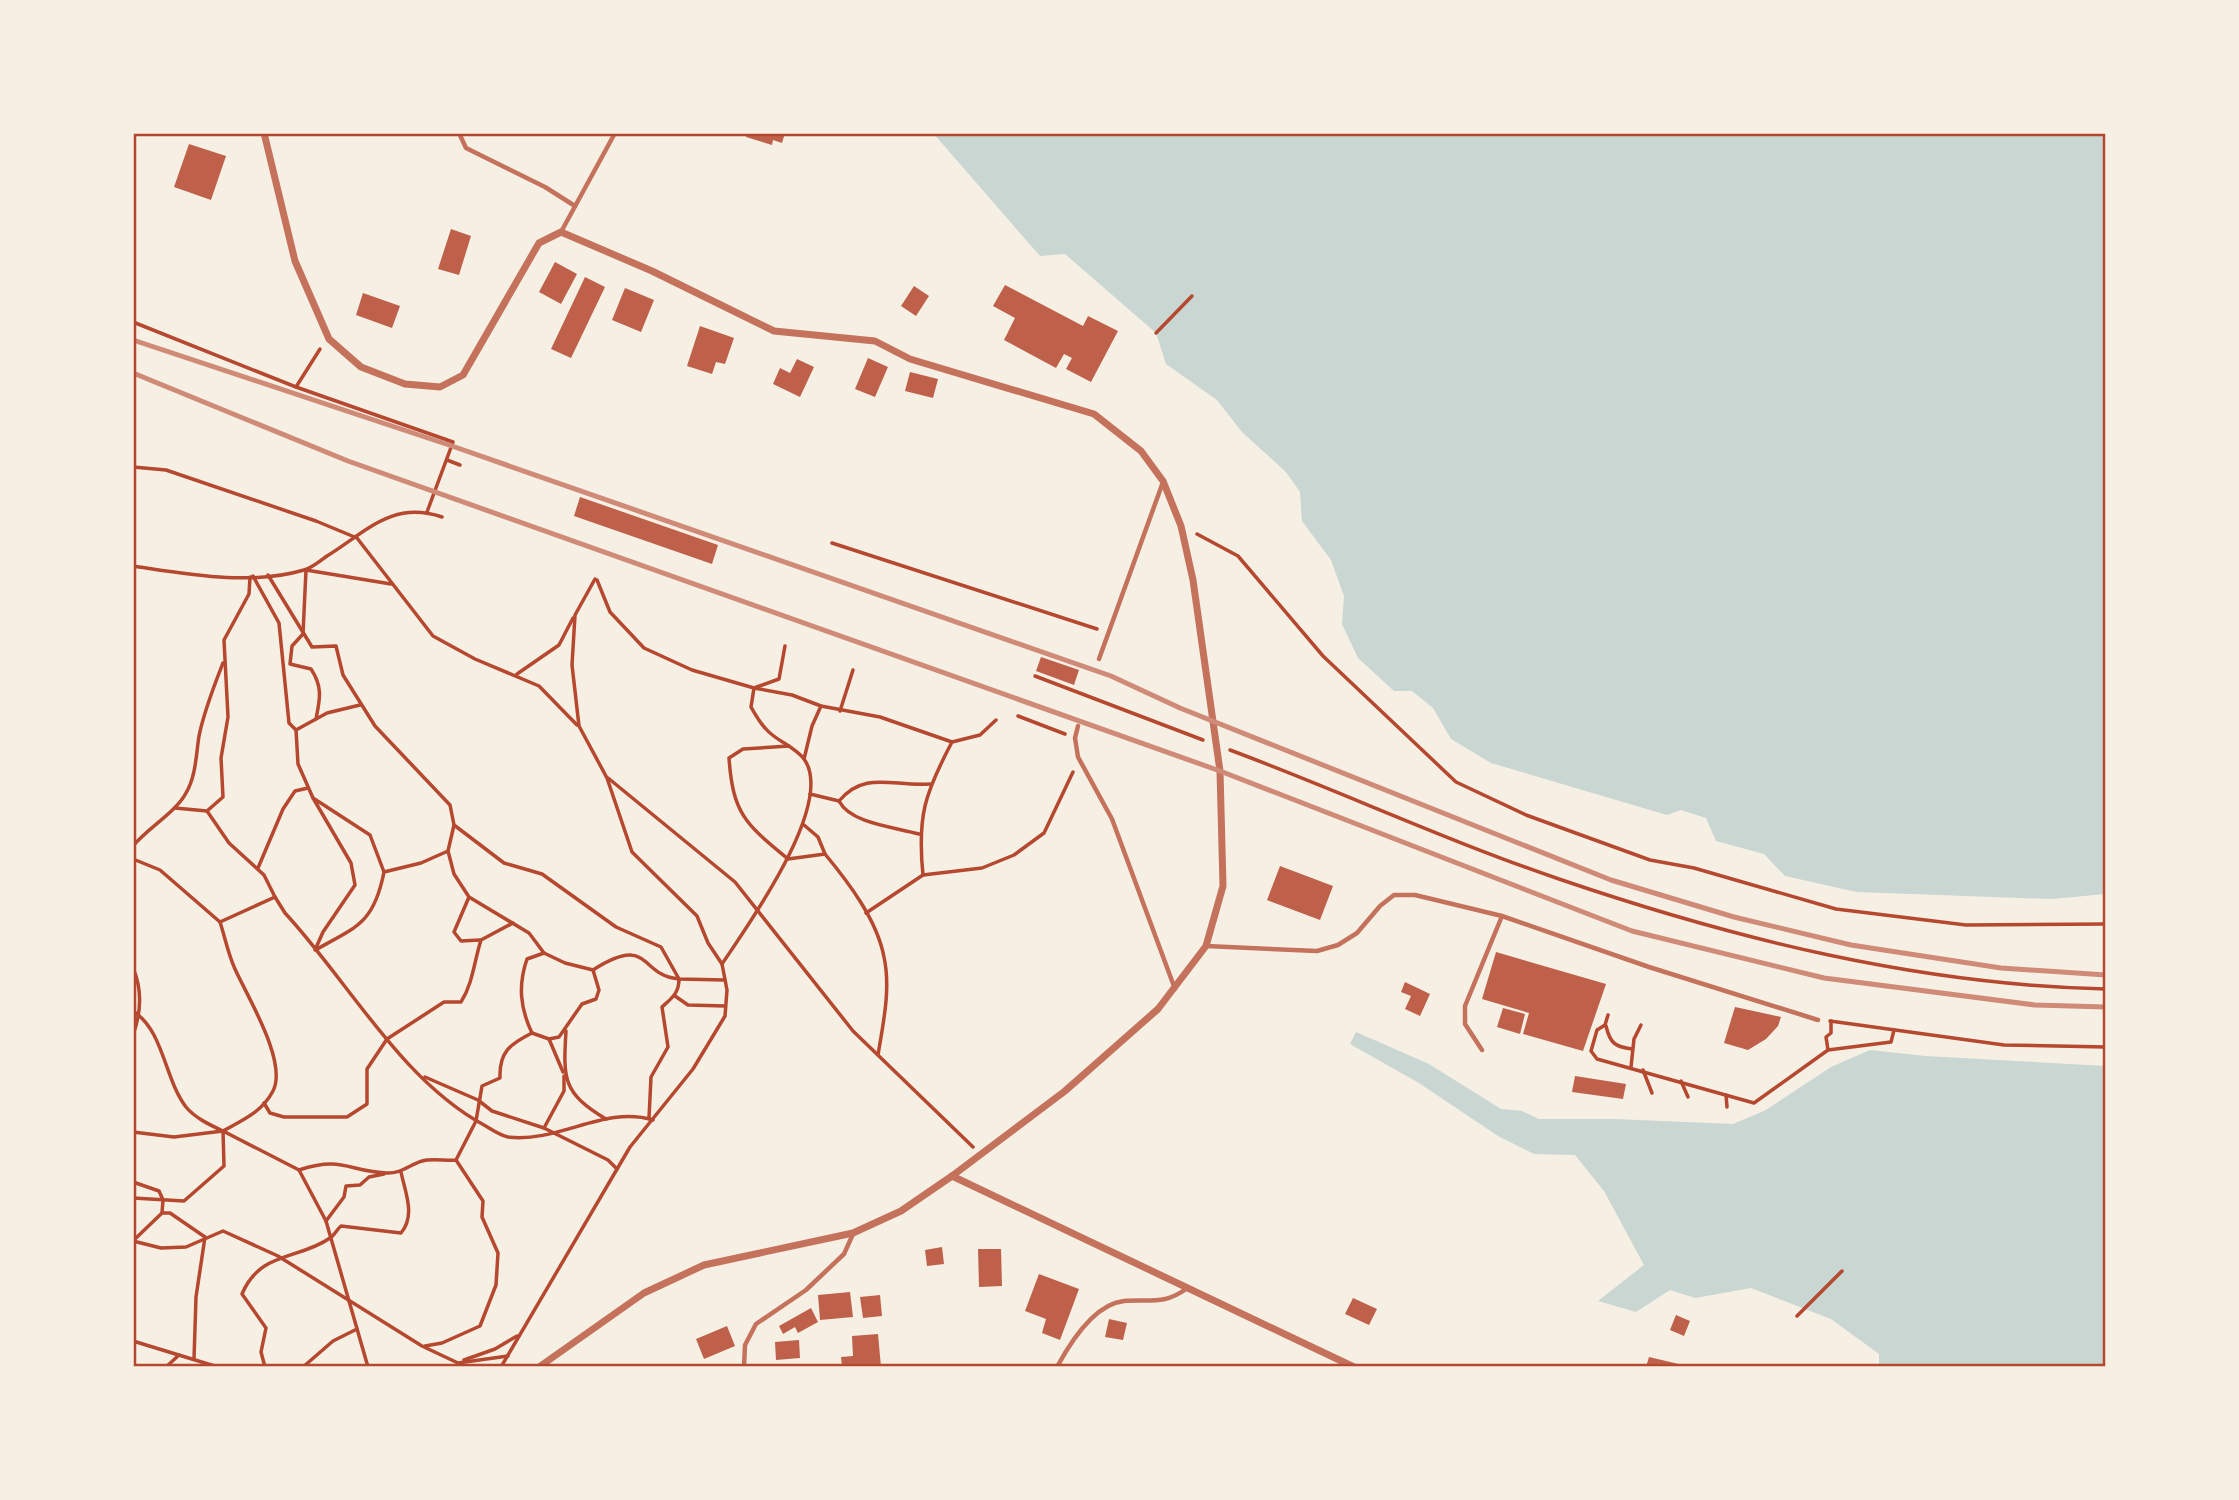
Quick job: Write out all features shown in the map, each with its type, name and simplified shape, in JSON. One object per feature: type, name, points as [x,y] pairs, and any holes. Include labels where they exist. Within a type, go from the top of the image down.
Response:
[{"type":"street","points":[[264,133],[295,261],[329,339],[361,367],[405,384],[440,387],[463,375],[539,243],[561,232],[652,271],[774,331],[874,341],[910,359],[1094,414],[1141,451],[1163,481],[1181,526],[1194,580],[1220,771],[1223,886],[1206,946],[1175,990],[1158,1009],[1065,1091],[901,1211],[853,1233],[704,1265],[643,1293],[539,1367]]},
{"type":"street","points":[[952,1176],[1338,1363],[1354,1367]]},
{"type":"lane","points":[[459,133],[467,148],[545,187],[575,206]]},
{"type":"lane","points":[[561,232],[615,133]]},
{"type":"lane","points":[[1099,659],[1163,481]]},
{"type":"lane","points":[[1078,726],[1075,738],[1078,757],[1112,819],[1175,990]]},
{"type":"lane","points":[[1206,946],[1317,951],[1338,945],[1357,933],[1380,906],[1394,895],[1415,895],[1503,916],[1648,967],[1818,1020]]},
{"type":"lane","points":[[1482,1051],[1465,1024],[1465,1006],[1503,916]]},
{"type":"lane","points":[[744,1367],[745,1345],[756,1324],[806,1290],[844,1254],[853,1233]]},
{"type":"lane","points":[[1057,1367],[1090,1318],[1121,1301],[1171,1300],[1186,1289]]},
{"type":"path","points":[[1156,333],[1192,296]]},
{"type":"path","points":[[133,322],[296,387],[453,442],[427,512]]},
{"type":"path","points":[[296,387],[313,356],[329,339]]},
{"type":"path","points":[[447,460],[460,465]]},
{"type":"path","points":[[133,467],[166,470],[316,520],[356,538],[433,636],[475,659],[517,674],[539,686],[579,726],[607,778],[632,852],[697,916],[708,943],[722,964],[725,1016],[707,1048],[651,1119],[617,1169],[501,1367]]},
{"type":"path","points":[[306,570],[356,538],[373,522],[396,514],[427,512],[442,517]]},
{"type":"path","points":[[1181,526],[1238,556],[1323,656],[1456,782],[1526,815],[1650,860],[1693,868],[1836,909],[1966,925],[2106,924]]},
{"type":"path","points":[[832,543],[1109,633]]},
{"type":"path","points":[[133,566],[191,574],[252,577],[306,570],[392,584]]},
{"type":"path","points":[[306,570],[303,634],[292,646],[290,664],[311,669],[317,678],[321,691],[316,719]]},
{"type":"path","points":[[268,575],[312,647],[328,644],[336,646],[343,675],[375,726],[450,805],[454,825],[448,851],[454,874],[469,897],[529,933],[544,953],[565,963],[593,970],[607,961],[632,954],[643,958],[668,978],[725,980]]},
{"type":"path","points":[[176,808],[206,811],[223,797],[221,758],[228,717],[223,662],[224,640],[249,594],[252,577]]},
{"type":"path","points":[[252,577],[279,623],[289,723],[296,730],[298,764],[313,798],[351,863],[355,885],[323,932],[315,950]]},
{"type":"path","points":[[517,674],[559,645],[596,580],[610,612],[644,648],[692,670],[754,688],[792,695],[839,711],[880,718],[952,742],[980,735],[996,720]]},
{"type":"path","points":[[575,615],[572,665],[579,726]]},
{"type":"path","points":[[754,688],[779,679],[785,646]]},
{"type":"path","points":[[133,846],[151,825],[176,808],[187,793],[197,761],[200,734],[223,662]]},
{"type":"path","points":[[839,711],[853,670]]},
{"type":"path","points":[[1035,676],[1558,879],[1745,938],[1948,976],[2106,989]]},
{"type":"path","points":[[722,964],[788,859],[804,825],[812,783],[804,760],[766,730],[751,707],[754,688]]},
{"type":"path","points":[[296,730],[327,712],[360,705]]},
{"type":"path","points":[[804,760],[812,726],[821,706]]},
{"type":"path","points":[[1018,716],[1075,738]]},
{"type":"path","points":[[923,875],[919,834],[930,784],[952,742]]},
{"type":"path","points":[[788,859],[742,817],[731,788],[729,758],[743,748],[789,746]]},
{"type":"path","points":[[866,913],[923,875],[982,868],[1014,855],[1044,833],[1065,793],[1078,757]]},
{"type":"path","points":[[607,778],[735,882],[853,1031],[979,1154]]},
{"type":"path","points":[[839,801],[851,787],[865,781],[906,786],[930,784]]},
{"type":"path","points":[[258,868],[283,809],[295,791],[308,788]]},
{"type":"path","points":[[810,794],[839,801],[843,808],[863,821],[890,825],[919,834]]},
{"type":"path","points":[[313,798],[370,835],[384,872],[379,898],[361,923],[352,933],[315,950]]},
{"type":"path","points":[[206,811],[227,841],[258,868],[275,897],[387,1039],[422,1076],[476,1121],[504,1136],[532,1138],[556,1135],[621,1116],[651,1119]]},
{"type":"path","points":[[454,825],[504,863],[542,874],[616,927],[661,947],[678,979],[679,988],[662,1007],[668,1047],[651,1077],[651,1119]]},
{"type":"path","points":[[804,825],[818,838],[825,854],[866,913],[884,957],[886,1009],[878,1055]]},
{"type":"path","points":[[384,872],[421,863],[448,851]]},
{"type":"path","points":[[788,859],[825,854]]},
{"type":"path","points":[[133,859],[160,870],[220,922],[234,966],[256,1010],[275,1059],[275,1089],[256,1114],[223,1131],[174,1137],[133,1132]]},
{"type":"path","points":[[220,922],[241,910],[275,897]]},
{"type":"path","points":[[469,897],[454,932],[461,941],[481,940],[513,923]]},
{"type":"path","points":[[264,1103],[270,1113],[284,1117],[347,1117],[367,1104],[367,1069],[387,1039],[444,1002],[461,1002],[472,984],[472,970],[481,940]]},
{"type":"path","points":[[544,953],[527,959],[520,978],[523,1014],[532,1033],[549,1039],[559,1037],[582,1004],[599,995],[593,970]]},
{"type":"path","points":[[133,968],[139,982],[140,1015],[133,1035]]},
{"type":"path","points":[[674,996],[688,1005],[726,1006]]},
{"type":"path","points":[[133,1011],[150,1027],[187,1108],[204,1121],[299,1170],[327,1221],[368,1367]]},
{"type":"path","points":[[1608,1015],[1605,1025],[1609,1040],[1617,1047],[1632,1049]]},
{"type":"path","points":[[1818,1020],[2004,1045],[2106,1047]]},
{"type":"path","points":[[1828,1050],[1826,1037],[1831,1033],[1831,1021]]},
{"type":"path","points":[[1605,1025],[1597,1030],[1591,1051],[1597,1059],[1754,1103],[1828,1050],[1891,1042],[1894,1030]]},
{"type":"path","points":[[1631,1067],[1632,1049],[1641,1025]]},
{"type":"path","points":[[544,1128],[564,1091],[566,1029]]},
{"type":"path","points":[[456,1160],[476,1121],[482,1086],[500,1078],[499,1065],[510,1044],[532,1033]]},
{"type":"path","points":[[549,1039],[580,1103],[606,1119]]},
{"type":"path","points":[[1643,1070],[1651,1093]]},
{"type":"path","points":[[422,1076],[478,1100],[492,1111],[544,1128],[607,1160],[617,1169]]},
{"type":"path","points":[[1681,1082],[1688,1097]]},
{"type":"path","points":[[1726,1095],[1727,1107]]},
{"type":"path","points":[[133,1198],[184,1201],[224,1166],[223,1131]]},
{"type":"path","points":[[327,1221],[344,1197],[346,1186],[360,1185],[369,1177],[401,1172],[422,1161],[456,1160]]},
{"type":"path","points":[[422,1346],[442,1343],[480,1326],[496,1286],[498,1253],[482,1217],[483,1201],[456,1160]]},
{"type":"path","points":[[299,1170],[320,1163],[342,1163],[387,1173]]},
{"type":"path","points":[[265,1367],[261,1352],[266,1328],[242,1294],[247,1283],[278,1256],[331,1237],[341,1226],[401,1233],[408,1226],[410,1213],[401,1172]]},
{"type":"path","points":[[133,1182],[159,1191],[163,1200],[162,1213],[133,1240]]},
{"type":"path","points":[[162,1213],[170,1213],[205,1237]]},
{"type":"path","points":[[133,1240],[161,1248],[186,1247],[223,1231],[278,1256],[422,1346],[458,1363],[508,1356]]},
{"type":"path","points":[[194,1359],[195,1297],[205,1237]]},
{"type":"path","points":[[1797,1316],[1842,1271]]},
{"type":"path","points":[[303,1367],[333,1341],[357,1329]]},
{"type":"path","points":[[449,1367],[495,1349],[519,1335]]},
{"type":"path","points":[[134,1344],[179,1354],[218,1367]]},
{"type":"path","points":[[166,1367],[179,1354]]},
{"type":"shaded area","points":[[933,133],[2106,133],[2106,894],[2051,899],[1857,892],[1785,876],[1764,854],[1716,841],[1706,818],[1681,810],[1667,815],[1491,763],[1451,739],[1433,708],[1412,691],[1394,691],[1358,658],[1342,624],[1344,596],[1331,560],[1302,521],[1300,492],[1286,472],[1242,432],[1217,400],[1166,364],[1156,333],[1065,254],[1040,256]]},
{"type":"shaded area","points":[[1356,1032],[1429,1064],[1501,1109],[1522,1111],[1539,1119],[1733,1124],[1766,1110],[1831,1067],[1870,1050],[1925,1056],[2106,1066],[2106,1367],[1879,1367],[1879,1354],[1831,1319],[1751,1288],[1695,1298],[1670,1290],[1636,1312],[1598,1301],[1644,1265],[1604,1191],[1575,1155],[1534,1154],[1498,1136],[1419,1083],[1350,1044]]},
{"type":"building","points":[[747,133],[785,133],[782,143],[773,140],[772,145],[746,137]]},
{"type":"building","points":[[189,144],[226,156],[211,200],[174,187]]},
{"type":"building","points":[[451,229],[471,236],[459,275],[438,269]]},
{"type":"building","points":[[555,262],[577,274],[561,304],[539,292]]},
{"type":"building","points":[[585,277],[605,287],[571,358],[551,349]]},
{"type":"building","points":[[1005,285],[1083,326],[1088,316],[1118,331],[1091,382],[1066,369],[1072,358],[1064,354],[1056,368],[1004,340],[1015,318],[993,306]]},
{"type":"building","points":[[914,286],[929,296],[916,316],[901,306]]},
{"type":"building","points":[[625,288],[654,300],[641,332],[612,320]]},
{"type":"building","points":[[363,293],[400,306],[392,328],[356,315]]},
{"type":"building","points":[[700,326],[734,338],[725,364],[716,362],[712,374],[687,366]]},
{"type":"building","points":[[868,358],[888,367],[875,397],[855,389]]},
{"type":"building","points":[[797,359],[814,367],[800,397],[773,384],[780,368],[790,373]]},
{"type":"building","points":[[910,372],[938,379],[933,398],[905,391]]},
{"type":"building","points":[[580,497],[718,545],[712,564],[574,516]]},
{"type":"building","points":[[1041,657],[1079,670],[1074,685],[1036,671]]},
{"type":"building","points":[[1280,866],[1333,886],[1320,920],[1267,900]]},
{"type":"building","points":[[1496,952],[1606,984],[1583,1051],[1523,1034],[1529,1013],[1482,999]]},
{"type":"building","points":[[1405,982],[1430,994],[1420,1016],[1405,1009],[1411,996],[1401,992]]},
{"type":"building","points":[[1735,1007],[1781,1017],[1778,1026],[1766,1039],[1748,1050],[1724,1043]]},
{"type":"building","points":[[1503,1008],[1525,1014],[1520,1034],[1497,1027]]},
{"type":"building","points":[[1575,1076],[1626,1084],[1623,1099],[1572,1092]]},
{"type":"building","points":[[942,1247],[944,1264],[927,1266],[925,1250]]},
{"type":"building","points":[[978,1249],[1001,1249],[1002,1286],[979,1287]]},
{"type":"building","points":[[1039,1274],[1079,1289],[1060,1340],[1042,1333],[1046,1319],[1025,1311]]},
{"type":"building","points":[[850,1292],[853,1317],[820,1320],[818,1295]]},
{"type":"building","points":[[880,1295],[882,1316],[863,1318],[860,1297]]},
{"type":"building","points":[[1353,1298],[1377,1309],[1369,1325],[1345,1314]]},
{"type":"building","points":[[811,1308],[818,1322],[798,1333],[795,1327],[783,1334],[779,1326]]},
{"type":"building","points":[[1676,1315],[1690,1321],[1684,1336],[1670,1330]]},
{"type":"building","points":[[1109,1319],[1127,1323],[1123,1340],[1105,1337]]},
{"type":"building","points":[[727,1326],[735,1346],[704,1359],[696,1339]]},
{"type":"building","points":[[878,1334],[881,1367],[842,1367],[841,1357],[853,1356],[852,1336]]},
{"type":"building","points":[[799,1340],[800,1358],[776,1360],[775,1342]]},
{"type":"building","points":[[1649,1357],[1683,1365],[1683,1367],[1646,1367]]},
{"type":"railway","points":[[133,340],[452,446],[1111,676],[1180,708],[1611,880],[1734,917],[1851,945],[2001,968],[2106,975]]},
{"type":"railway","points":[[133,373],[348,461],[1220,771],[1632,931],[1824,978],[2035,1005],[2106,1007]]}]
